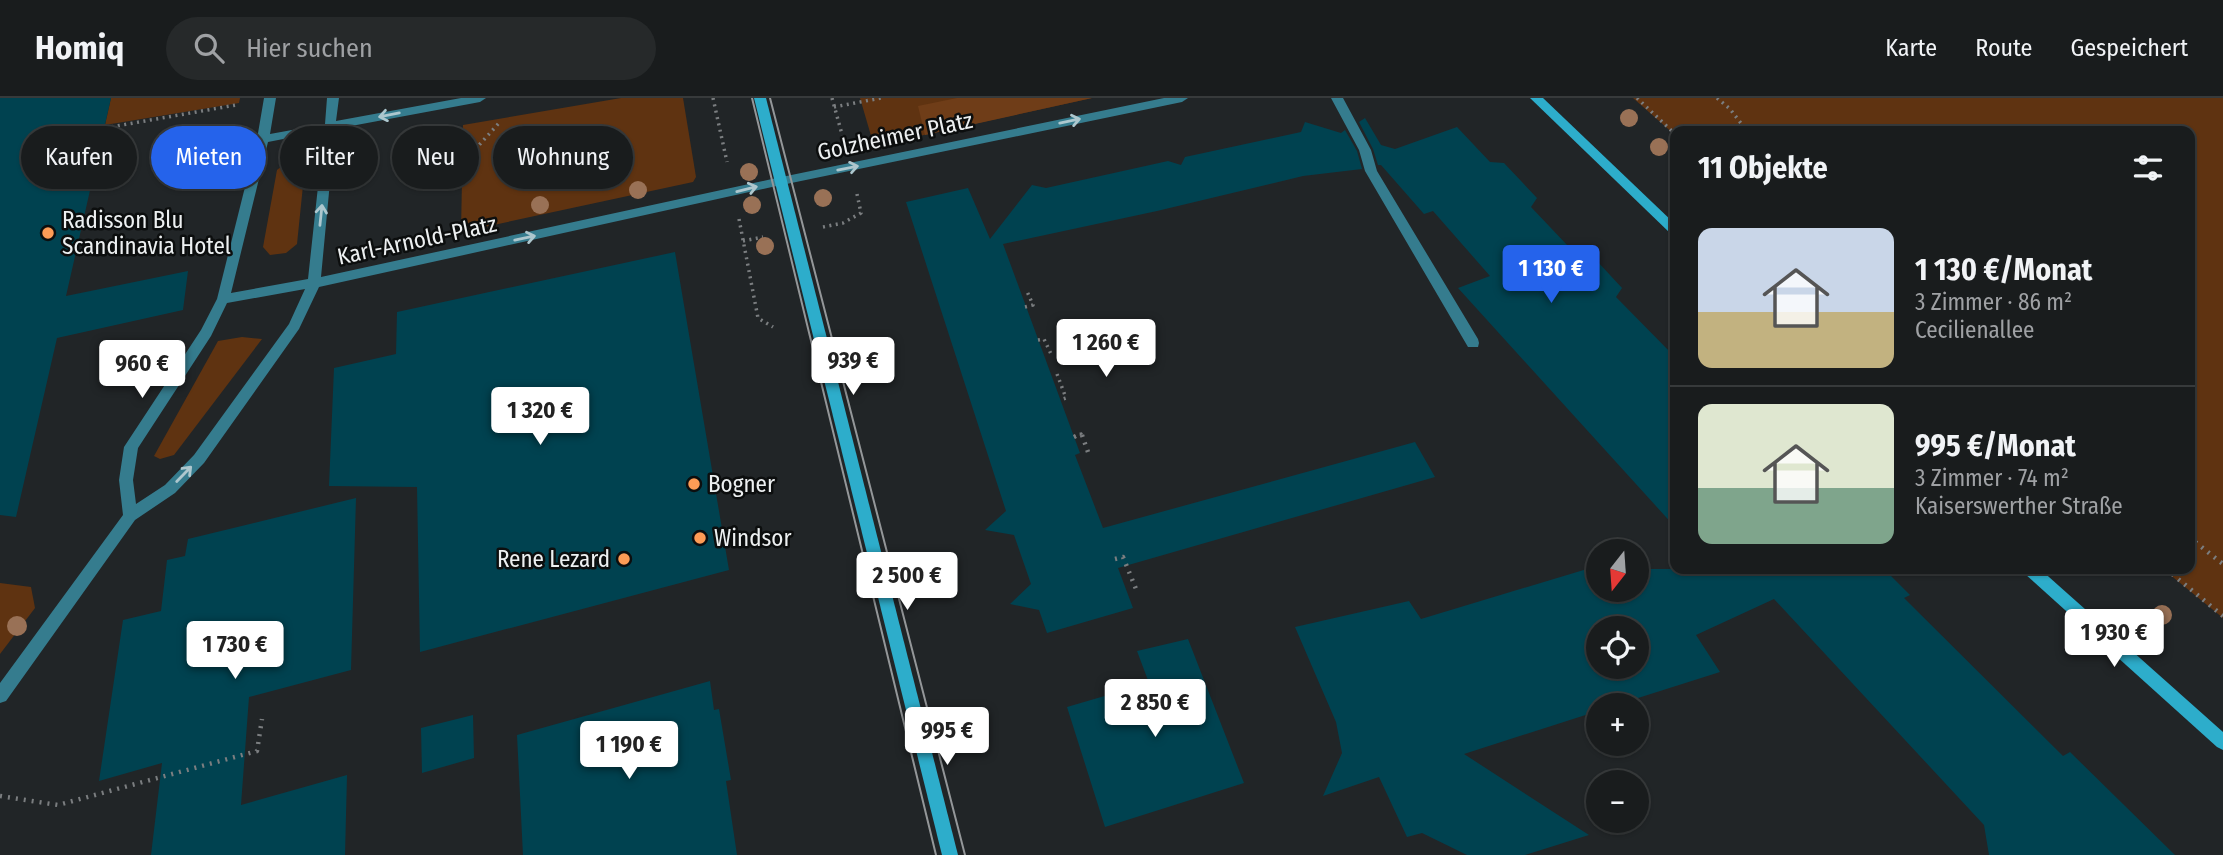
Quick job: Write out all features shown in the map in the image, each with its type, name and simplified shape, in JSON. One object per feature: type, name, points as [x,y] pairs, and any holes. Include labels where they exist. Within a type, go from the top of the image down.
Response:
[{"type":"street","points":[[330,126],[333,98]]},
{"type":"street","points":[[335,126],[480,98]]},
{"type":"street","points":[[760,98],[950,855]]},
{"type":"street","name":"Golzheimer Platz","points":[[780,181],[1182,98]]},
{"type":"street","points":[[1337,98],[1365,150],[1371,171],[1473,343]]},
{"type":"street","points":[[1536,98],[1670,226]]},
{"type":"street","points":[[265,126],[270,99]]},
{"type":"street","name":"Karl-Arnold-Platz","points":[[223,299],[314,283],[780,181]]},
{"type":"street","points":[[130,516],[126,480],[131,447],[206,333],[223,299],[250,189]]},
{"type":"street","points":[[0,696],[130,516],[170,488],[199,459],[294,326],[314,283],[324,189]]},
{"type":"street","points":[[2036,574],[2223,742]]},
{"type":"path","points":[[834,107],[881,98]]},
{"type":"path","points":[[1637,98],[1670,129]]},
{"type":"path","points":[[1717,98],[1730,109],[1742,126]]},
{"type":"path","points":[[116,126],[270,99]]},
{"type":"path","points":[[479,145],[503,119]]},
{"type":"path","points":[[1025,307],[1033,305],[1026,289]]},
{"type":"path","points":[[1038,340],[1044,339],[1052,356]]},
{"type":"path","points":[[1057,374],[1066,398],[1060,400]]},
{"type":"path","points":[[1074,437],[1081,434],[1089,455]]},
{"type":"path","points":[[2195,542],[2223,564]]},
{"type":"path","points":[[1115,559],[1123,557],[1136,589]]},
{"type":"path","points":[[2172,574],[2223,616]]},
{"type":"path","points":[[0,796],[58,805],[257,751],[262,719]]},
{"type":"shaded area","points":[[111,98],[240,98],[239,103],[105,125]]},
{"type":"shaded area","points":[[621,98],[683,98],[696,177],[693,182],[461,232],[462,189],[479,189],[479,126],[463,125]]},
{"type":"shaded area","points":[[860,98],[1092,98],[874,146]]},
{"type":"shaded area","points":[[957,98],[1092,98],[925,135],[918,106]]},
{"type":"shaded area","points":[[1633,98],[2223,98],[2223,618],[2169,574],[2195,574],[2195,126],[1670,126],[1670,131]]},
{"type":"shaded area","points":[[280,168],[280,189],[303,189],[297,244],[286,253],[270,255],[263,247],[277,170]]},
{"type":"shaded area","points":[[242,337],[262,339],[174,455],[160,459],[154,456],[218,341]]},
{"type":"shaded area","points":[[0,583],[31,587],[35,608],[0,654]]},
{"type":"building","points":[[0,98],[111,98],[105,126],[21,126],[21,189],[90,189],[66,296],[188,271],[183,310],[57,338],[16,517],[0,515]]},
{"type":"building","points":[[1365,118],[1381,145],[1395,149],[1457,127],[1490,162],[1504,163],[1537,198],[1531,207],[1568,246],[1584,247],[1622,288],[1616,297],[1670,352],[1670,521],[1458,288],[1490,276],[1433,211],[1424,214],[1381,165],[1378,165],[1359,122]]},
{"type":"building","points":[[1305,122],[1341,133],[1345,130],[1357,151],[1362,169],[1303,176],[1003,244],[1080,453],[1075,455],[1103,528],[1415,442],[1435,477],[1118,568],[1133,608],[1047,633],[1039,610],[1010,604],[1031,584],[1014,535],[985,530],[1006,511],[906,202],[968,188],[990,239],[1032,185],[1046,188],[1168,161],[1181,165],[1185,157],[1301,132]]},
{"type":"building","points":[[675,252],[729,570],[420,652],[417,487],[329,486],[334,368],[396,354],[397,312]]},
{"type":"building","points":[[356,498],[351,670],[249,697],[241,805],[347,775],[345,855],[151,855],[162,763],[99,781],[123,620],[161,611],[167,560],[185,556],[188,539]]},
{"type":"building","points":[[1586,569],[1586,602],[1649,602],[1649,569],[1670,569],[1670,574],[1889,574],[1910,595],[1904,598],[2063,756],[2070,752],[2175,855],[1989,855],[1984,825],[1774,599],[1696,635],[1720,672],[1649,695],[1586,693],[1586,715],[1464,754],[1589,835],[1525,855],[1467,855],[1422,833],[1407,837],[1379,777],[1323,796],[1342,753],[1336,722],[1295,627],[1409,601],[1421,619]]},
{"type":"building","points":[[1188,639],[1244,783],[1105,827],[1067,707],[1149,683],[1137,651]]},
{"type":"building","points":[[710,681],[714,710],[719,709],[731,780],[726,781],[737,855],[523,855],[517,735]]},
{"type":"building","points":[[473,715],[474,758],[422,773],[421,728]]},
{"type":"tram line","points":[[752,98],[936,855]]},
{"type":"tram line","points":[[770,98],[965,855]]},
{"type":"place","name":"Radisson Blu Scandinavia Hotel","points":[[48,233]]},
{"type":"place","name":"Bogner","points":[[694,484]]},
{"type":"place","name":"Windsor","points":[[700,538]]},
{"type":"place","name":"Rene Lezard","points":[[624,559]]}]
